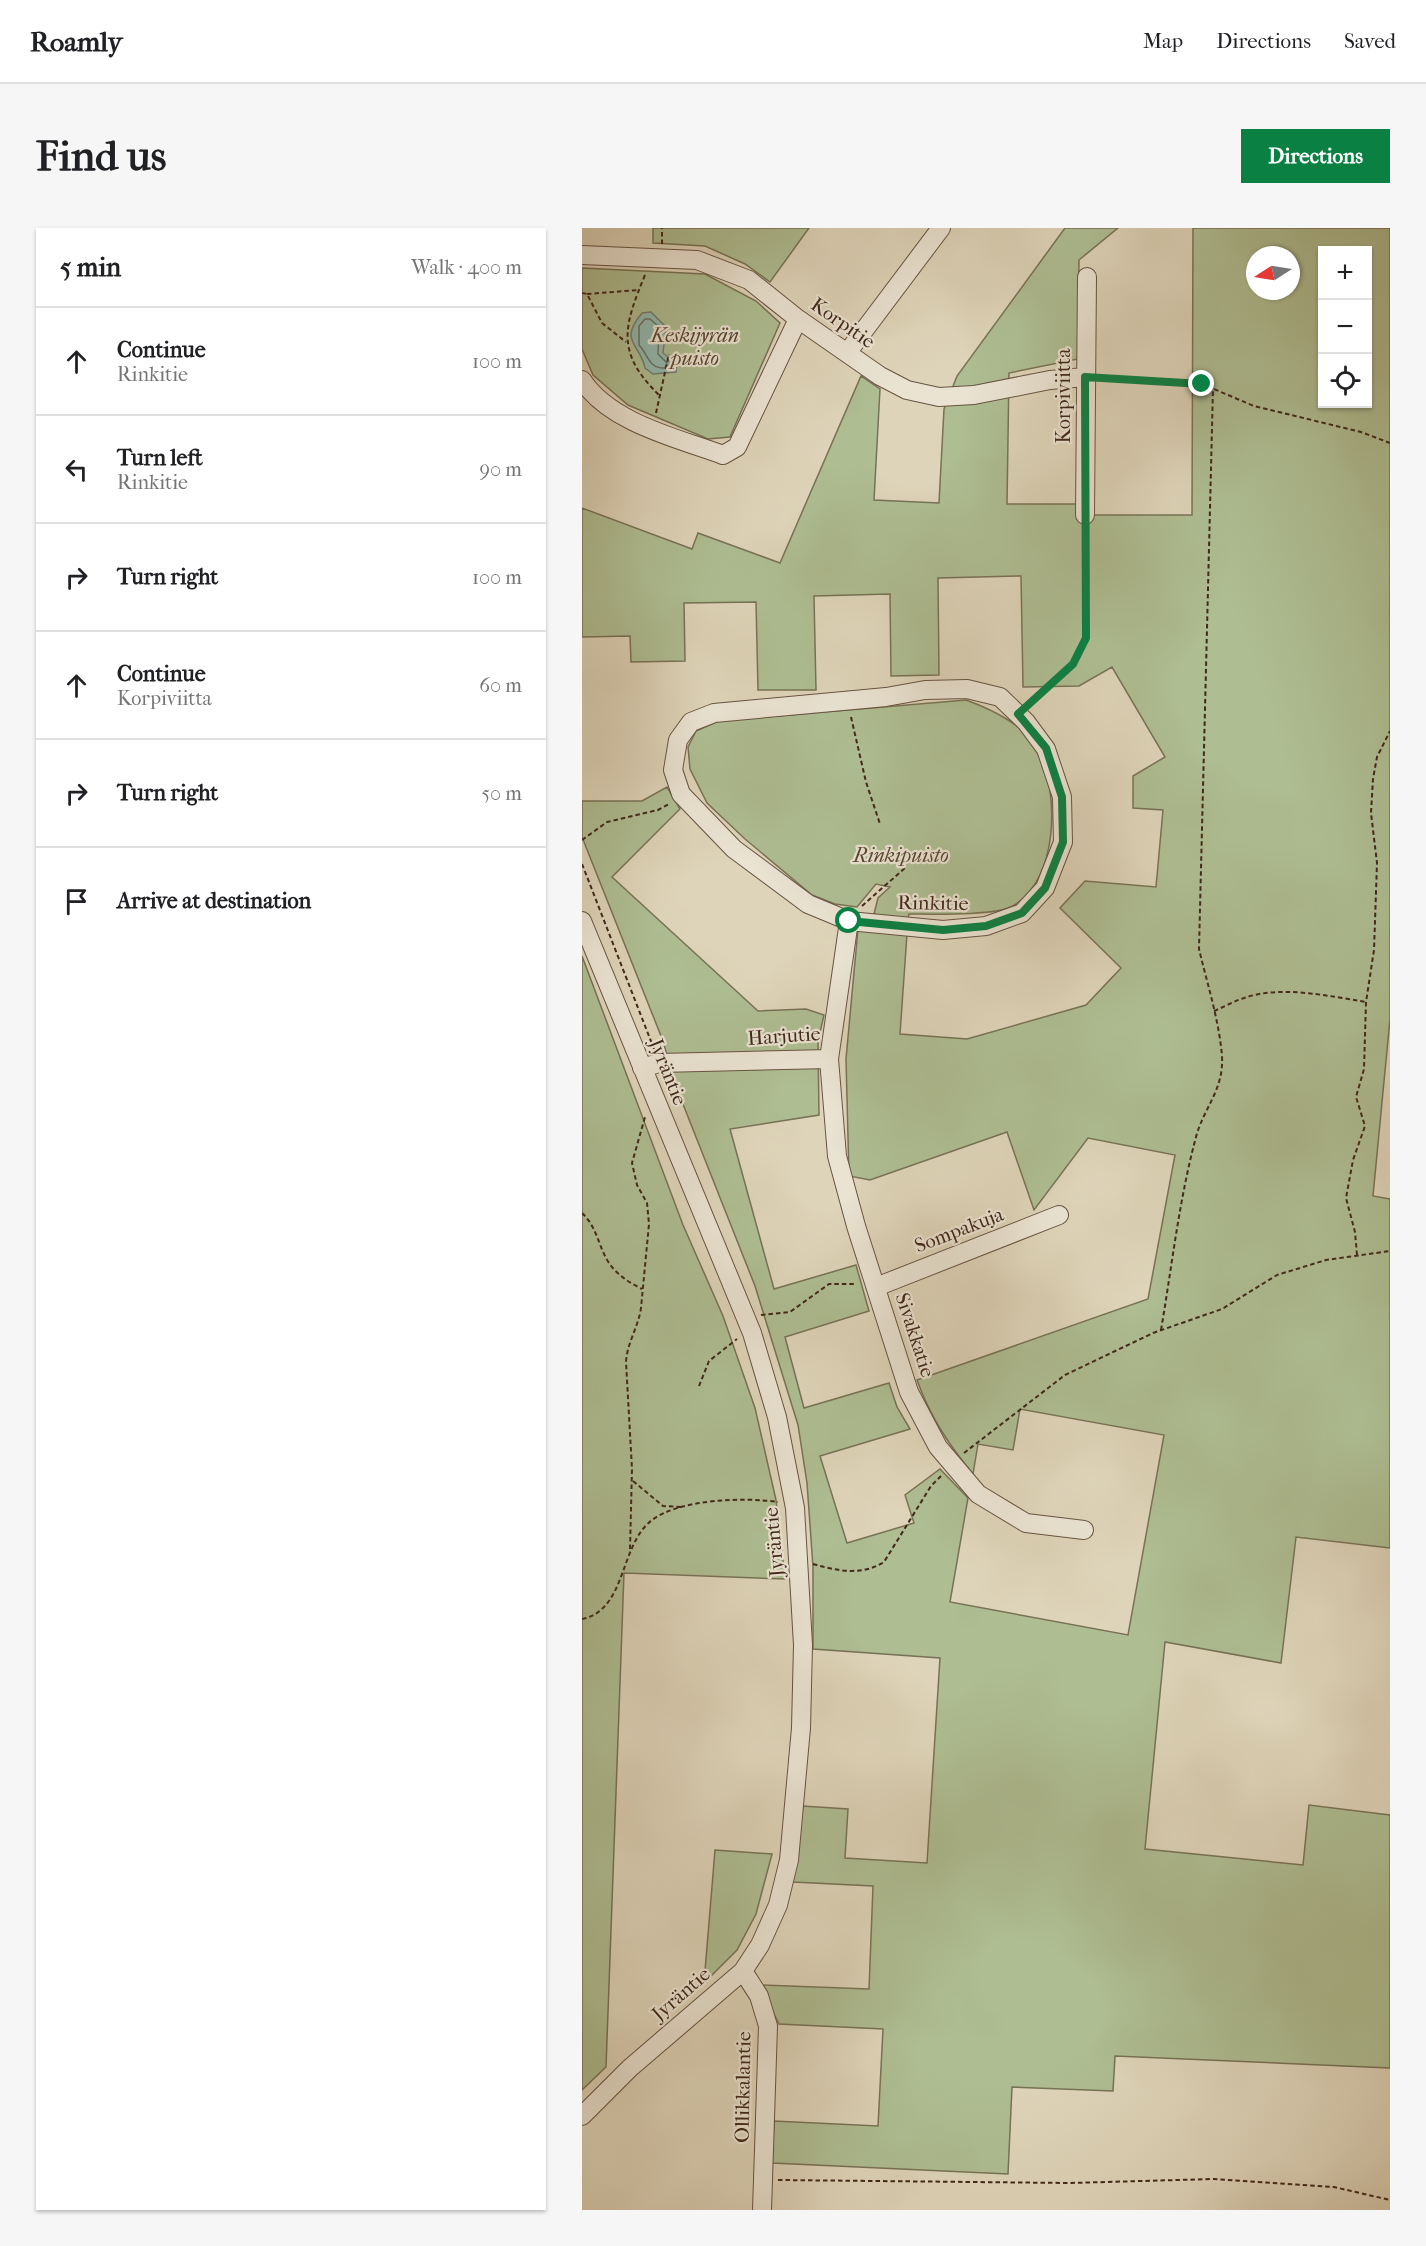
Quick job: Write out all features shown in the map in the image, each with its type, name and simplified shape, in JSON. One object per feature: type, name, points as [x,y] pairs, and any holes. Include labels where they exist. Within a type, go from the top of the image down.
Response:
[{"type":"street","points":[[847,353],[941,228]]},
{"type":"street","name":"Korpitie","points":[[582,255],[697,260],[749,280],[798,319],[880,376],[907,390],[939,397],[974,395],[1050,380],[1085,377]]},
{"type":"street","name":"Korpiviitta","points":[[1085,515],[1087,277]]},
{"type":"street","points":[[582,380],[605,403],[653,428],[723,455],[737,447],[798,319]]},
{"type":"street","name":"Rinkitie","points":[[967,689],[1000,697],[1018,714],[1046,748],[1062,797],[1063,842],[1045,888],[1022,913],[986,926],[943,930],[851,921],[808,904],[734,849],[681,794],[673,770],[678,740],[691,722],[714,713],[848,700],[925,690],[967,689]]},
{"type":"street","name":"Jyräntie","points":[[582,921],[651,1066],[652,1093],[749,1327],[777,1417],[795,1508],[803,1646],[801,1728],[789,1860],[778,1905],[760,1945],[743,1971],[630,2068],[582,2116]]},
{"type":"street","name":"Harjutie","points":[[651,1066],[830,1059],[851,921]]},
{"type":"street","name":"Sivakkatie","points":[[830,1059],[837,1156],[909,1392],[938,1447],[978,1494],[1026,1523],[1084,1530]]},
{"type":"street","name":"Sompakuja","points":[[875,1283],[1059,1215]]},
{"type":"street","name":"Ollikkalantie","points":[[743,1971],[759,1996],[768,2026],[762,2210]]},
{"type":"path","points":[[651,258],[626,328],[626,342],[635,366],[659,395]]},
{"type":"path","points":[[582,293],[638,290]]},
{"type":"path","points":[[587,294],[602,323],[626,342]]},
{"type":"path","points":[[653,428],[669,354]]},
{"type":"path","points":[[1085,377],[1202,384],[1254,405],[1361,432],[1390,443]]},
{"type":"path","points":[[1161,1330],[1187,1171],[1196,1134],[1220,1084],[1222,1056],[1199,949],[1213,388]]},
{"type":"path","points":[[1018,714],[1073,664],[1086,638],[1088,578],[1085,515]]},
{"type":"path","points":[[848,700],[866,782],[880,824]]},
{"type":"path","points":[[1357,1255],[1355,1232],[1346,1198],[1353,1160],[1365,1126],[1356,1097],[1364,1069],[1366,1002],[1374,950],[1377,863],[1371,813],[1372,778],[1377,757],[1390,731]]},
{"type":"path","points":[[582,840],[607,822],[658,810],[675,801],[681,794]]},
{"type":"path","points":[[582,864],[651,1066]]},
{"type":"path","points":[[851,921],[871,896],[906,867]]},
{"type":"path","points":[[1214,1011],[1246,997],[1279,993],[1328,996],[1366,1002]]},
{"type":"path","points":[[582,1619],[590,1618],[615,1593],[630,1549],[632,1479],[626,1362],[627,1346],[639,1320],[649,1224],[647,1203],[636,1185],[632,1163],[652,1093]]},
{"type":"path","points":[[582,1213],[598,1234],[606,1258],[614,1269],[642,1289]]},
{"type":"path","points":[[799,1559],[849,1571],[874,1569],[884,1563],[931,1486],[952,1464],[990,1430],[1065,1375],[1161,1330],[1222,1308],[1277,1275],[1326,1260],[1390,1251]]},
{"type":"path","points":[[699,1386],[709,1361],[749,1327],[773,1312],[790,1312],[829,1284],[875,1283]]},
{"type":"path","points":[[632,1479],[637,1486],[663,1506],[684,1507]]},
{"type":"path","points":[[630,1549],[651,1521],[684,1507],[726,1499],[749,1499],[786,1503],[795,1508]]},
{"type":"path","points":[[763,2180],[1069,2183],[1214,2179],[1334,2187],[1390,2200]]},
{"type":"green space","points":[[653,228],[809,228],[770,282],[745,264],[705,246],[653,243]]},
{"type":"green space","points":[[1065,228],[1118,228],[1079,260],[1078,359],[1009,373],[1007,504],[1079,504],[1079,515],[1192,515],[1193,228],[1390,228],[1390,1019],[1373,1196],[1390,1199],[1390,1548],[1296,1537],[1281,1663],[1165,1642],[1145,1849],[1303,1865],[1309,1805],[1390,1815],[1390,2068],[1115,2056],[1113,2091],[1012,2087],[1008,2174],[772,2163],[774,2121],[878,2126],[883,2029],[779,2024],[759,1985],[869,1989],[873,1886],[793,1882],[803,1806],[848,1809],[845,1858],[927,1863],[940,1658],[813,1649],[813,1567],[807,1483],[798,1425],[755,1286],[675,1084],[663,1041],[582,837],[582,801],[642,801],[667,787],[680,809],[612,877],[758,1011],[806,1009],[824,1015],[818,1041],[819,1115],[730,1129],[774,1289],[856,1265],[869,1311],[785,1337],[804,1408],[889,1383],[897,1407],[910,1429],[820,1456],[847,1543],[914,1523],[905,1495],[940,1469],[968,1498],[950,1602],[1128,1635],[1164,1435],[1020,1409],[1013,1450],[978,1444],[973,1474],[940,1429],[917,1380],[1148,1299],[1175,1155],[1088,1138],[1034,1210],[1007,1132],[870,1180],[849,1176],[846,1059],[858,929],[907,934],[900,1034],[967,1039],[1086,1005],[1121,968],[1060,908],[1085,881],[1156,887],[1163,810],[1133,808],[1133,776],[1165,757],[1112,667],[1079,686],[1023,687],[1021,576],[938,578],[939,675],[891,676],[890,594],[814,596],[816,690],[758,690],[756,602],[684,603],[685,661],[631,662],[630,636],[582,637],[582,508],[692,549],[698,533],[780,563],[861,376],[880,389],[874,500],[939,503],[944,409],[957,376]]},
{"type":"green space","name":"Keskijyrän puisto","points":[[582,268],[705,274],[756,301],[780,323],[730,437],[708,439],[628,405],[593,375],[582,349]]},
{"type":"green space","name":"Rinkipuisto","points":[[966,700],[997,714],[1026,734],[1039,751],[1046,769],[1050,790],[1051,834],[1047,856],[1039,876],[1028,893],[1013,906],[1005,909],[963,914],[909,914],[908,919],[874,914],[878,898],[890,887],[876,884],[857,907],[835,904],[812,895],[745,839],[707,803],[690,769],[688,747],[696,731],[719,721]]},
{"type":"green space","points":[[582,956],[683,1225],[723,1316],[755,1408],[776,1500],[785,1579],[624,1573],[606,2067],[582,2090]]},
{"type":"green space","points":[[715,1850],[772,1854],[756,1914],[737,1950],[704,1983]]},
{"type":"water","points":[[651,312],[666,327],[663,353],[677,364],[676,372],[653,374],[645,368],[633,342],[631,337],[635,323],[642,313]]},
{"type":"route","points":[[849,921],[943,930],[986,926],[1022,913],[1045,888],[1063,842],[1062,797],[1046,748],[1018,714],[1073,664],[1086,638],[1088,578],[1085,515],[1085,377],[1202,384]]}]
